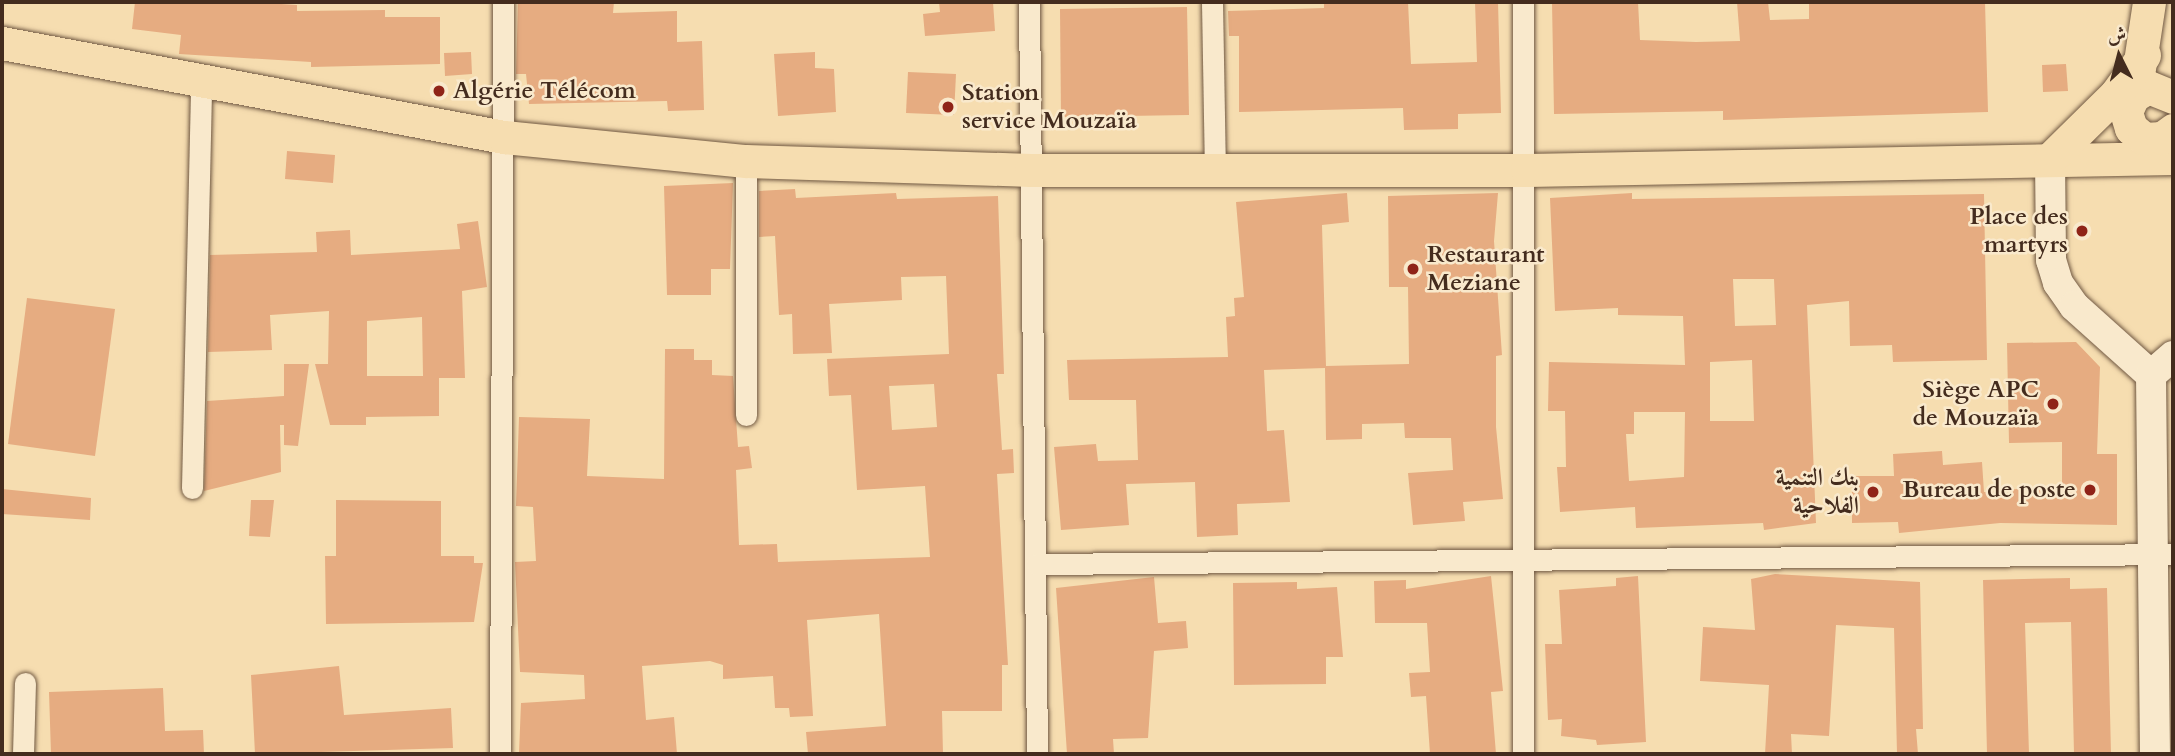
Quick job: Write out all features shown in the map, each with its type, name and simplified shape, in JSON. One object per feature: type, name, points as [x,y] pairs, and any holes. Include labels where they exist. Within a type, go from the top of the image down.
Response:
[{"type":"main road","points":[[2149,11],[2165,78]]},
{"type":"main road","points":[[2,43],[201,77],[504,137],[746,161],[1031,170],[1527,170],[2050,159],[2156,140],[2148,87],[2165,78]]},
{"type":"main road","points":[[2155,754],[2165,554],[2151,375],[2074,306],[2058,283],[2051,260],[2050,159],[2116,94],[2165,78]]},
{"type":"main road","points":[[2151,375],[2173,356]]},
{"type":"street","points":[[500,754],[503,2]]},
{"type":"street","points":[[1029,2],[1037,754]]},
{"type":"street","points":[[1212,2],[1214,169]]},
{"type":"street","points":[[1523,2],[1527,170],[1527,557],[1523,754]]},
{"type":"street","points":[[192,488],[201,77]]},
{"type":"street","points":[[746,161],[747,415]]},
{"type":"street","points":[[1037,564],[1527,557],[2165,554]]},
{"type":"street","points":[[23,754],[26,683]]},
{"type":"building","points":[[135,2],[249,2],[297,5],[297,11],[385,10],[385,17],[440,17],[440,64],[311,67],[311,62],[179,54],[181,35],[132,29]]},
{"type":"building","points":[[518,2],[614,2],[613,13],[677,11],[677,42],[702,41],[704,110],[668,111],[667,101],[529,104],[526,74],[516,74]]},
{"type":"building","points":[[939,2],[993,2],[995,31],[925,36],[923,14],[940,12]]},
{"type":"building","points":[[1324,2],[1408,2],[1411,64],[1477,62],[1475,2],[1498,2],[1501,113],[1458,114],[1458,129],[1404,130],[1403,108],[1239,112],[1239,36],[1229,36],[1228,11],[1324,8]]},
{"type":"building","points":[[1552,2],[1638,2],[1640,40],[1696,42],[1740,41],[1737,2],[1768,2],[1770,20],[1809,19],[1809,2],[1985,2],[1988,112],[1723,120],[1723,111],[1554,114]]},
{"type":"building","points":[[1187,7],[1189,115],[1061,117],[1060,9]]},
{"type":"building","points":[[471,52],[472,74],[445,76],[444,53]]},
{"type":"building","points":[[815,52],[815,68],[834,69],[836,112],[778,116],[774,54]]},
{"type":"building","points":[[2066,64],[2068,91],[2043,92],[2042,65]]},
{"type":"building","points":[[908,72],[956,74],[954,115],[906,113]]},
{"type":"building","points":[[287,151],[335,155],[333,183],[285,179]]},
{"type":"building","points":[[733,183],[730,269],[711,269],[711,295],[667,295],[664,186]]},
{"type":"building","points":[[795,189],[796,198],[896,193],[897,199],[998,196],[1004,374],[997,374],[1002,450],[1013,449],[1014,473],[997,474],[1008,665],[1002,665],[1002,711],[942,711],[943,754],[808,754],[806,732],[886,726],[879,614],[807,620],[813,716],[790,717],[789,708],[775,708],[773,676],[723,679],[723,665],[710,661],[642,666],[646,720],[674,717],[677,754],[519,753],[521,703],[585,699],[584,675],[520,672],[515,562],[536,561],[533,507],[516,506],[519,417],[590,419],[587,476],[664,479],[665,349],[694,349],[694,360],[712,360],[712,375],[733,376],[738,447],[749,446],[752,468],[736,470],[739,545],[777,544],[778,562],[930,557],[925,486],[857,490],[851,395],[829,396],[827,359],[949,354],[946,276],[901,277],[902,300],[829,304],[832,353],[793,354],[792,314],[779,315],[775,236],[759,237],[759,191]],"holes":[[[934,384],[937,427],[892,430],[889,386]]]},
{"type":"building","points":[[1347,193],[1349,222],[1322,225],[1326,366],[1409,364],[1408,287],[1389,287],[1388,196],[1498,193],[1494,241],[1502,355],[1496,356],[1496,427],[1503,499],[1463,502],[1465,521],[1413,525],[1408,473],[1453,470],[1451,438],[1405,438],[1404,423],[1362,424],[1362,439],[1326,440],[1325,368],[1264,370],[1267,431],[1284,430],[1290,502],[1237,504],[1238,535],[1197,537],[1195,482],[1126,484],[1129,525],[1061,530],[1054,447],[1096,444],[1098,461],[1138,460],[1136,400],[1069,400],[1067,360],[1228,357],[1226,317],[1235,316],[1234,298],[1244,297],[1236,202]]},
{"type":"building","points":[[1632,193],[1632,199],[1984,194],[1987,360],[1893,362],[1892,345],[1850,346],[1849,301],[1807,305],[1816,523],[1764,530],[1763,523],[1636,528],[1635,507],[1560,512],[1557,467],[1566,467],[1565,411],[1548,411],[1549,362],[1685,365],[1683,316],[1618,315],[1618,308],[1555,311],[1550,198]],"holes":[[[1733,279],[1774,279],[1776,325],[1735,326]],[[1752,360],[1754,421],[1710,421],[1710,362]],[[1634,412],[1685,412],[1684,477],[1629,481],[1626,434],[1634,434]]]},
{"type":"building","points":[[478,221],[487,287],[462,291],[465,378],[439,378],[439,416],[366,417],[366,425],[330,425],[315,364],[328,364],[329,311],[270,315],[272,350],[208,352],[210,255],[317,252],[316,232],[350,230],[351,255],[460,249],[457,224]],"holes":[[[422,317],[423,376],[367,376],[367,321]]]},
{"type":"building","points":[[27,298],[115,309],[95,456],[8,444]]},
{"type":"building","points":[[2076,342],[2100,367],[2097,454],[2117,454],[2117,525],[2000,523],[1899,533],[1898,522],[1852,523],[1852,476],[1894,476],[1893,454],[1942,451],[1943,465],[1982,462],[1984,492],[2062,485],[2062,442],[2009,443],[2007,343]]},
{"type":"building","points":[[284,364],[309,364],[298,446],[284,445],[284,425],[280,425],[281,472],[204,491],[207,401],[284,396]]},
{"type":"building","points":[[2,489],[91,498],[90,520],[2,514]]},
{"type":"building","points":[[251,500],[274,500],[270,537],[249,536]]},
{"type":"building","points":[[336,500],[441,501],[441,556],[474,556],[474,563],[483,563],[474,622],[326,624],[325,556],[336,556]]},
{"type":"building","points":[[1775,574],[1920,582],[1923,729],[1916,729],[1918,754],[1897,754],[1894,628],[1836,625],[1829,736],[1791,734],[1792,754],[1765,754],[1769,685],[1700,681],[1703,627],[1755,630],[1751,579]]},
{"type":"building","points":[[1491,576],[1503,691],[1491,692],[1496,754],[1430,754],[1426,696],[1411,697],[1409,673],[1430,672],[1427,623],[1375,623],[1374,581],[1406,580],[1406,589]]},
{"type":"building","points":[[1638,576],[1646,742],[1597,745],[1596,740],[1561,736],[1562,719],[1548,720],[1545,644],[1562,644],[1559,590],[1616,586],[1616,578]]},
{"type":"building","points":[[1154,577],[1158,623],[1186,621],[1188,648],[1154,651],[1148,738],[1113,739],[1114,754],[1067,754],[1056,588]]},
{"type":"building","points":[[2070,578],[2070,589],[2107,588],[2111,754],[2074,754],[2071,622],[2025,623],[2029,754],[1987,754],[1983,580]]},
{"type":"building","points":[[1297,582],[1297,589],[1337,587],[1343,657],[1326,657],[1326,684],[1234,685],[1233,583]]},
{"type":"building","points":[[339,666],[344,715],[451,708],[453,748],[255,754],[251,675]]},
{"type":"building","points":[[163,688],[165,731],[203,730],[204,754],[51,754],[49,692]]},
{"type":"place","name":"Algérie Télécom","points":[[439,91]]},
{"type":"place","name":"Station service Mouzaïa","points":[[948,107]]},
{"type":"place","name":"Place des martyrs","points":[[2082,231]]},
{"type":"place","name":"Restaurant Meziane","points":[[1413,269]]},
{"type":"place","name":"Siège APC de Mouzaïa","points":[[2053,404]]},
{"type":"place","name":"Bureau de poste","points":[[2090,490]]},
{"type":"place","name":"بنك التنمية الفلاحية","points":[[1873,492]]}]
